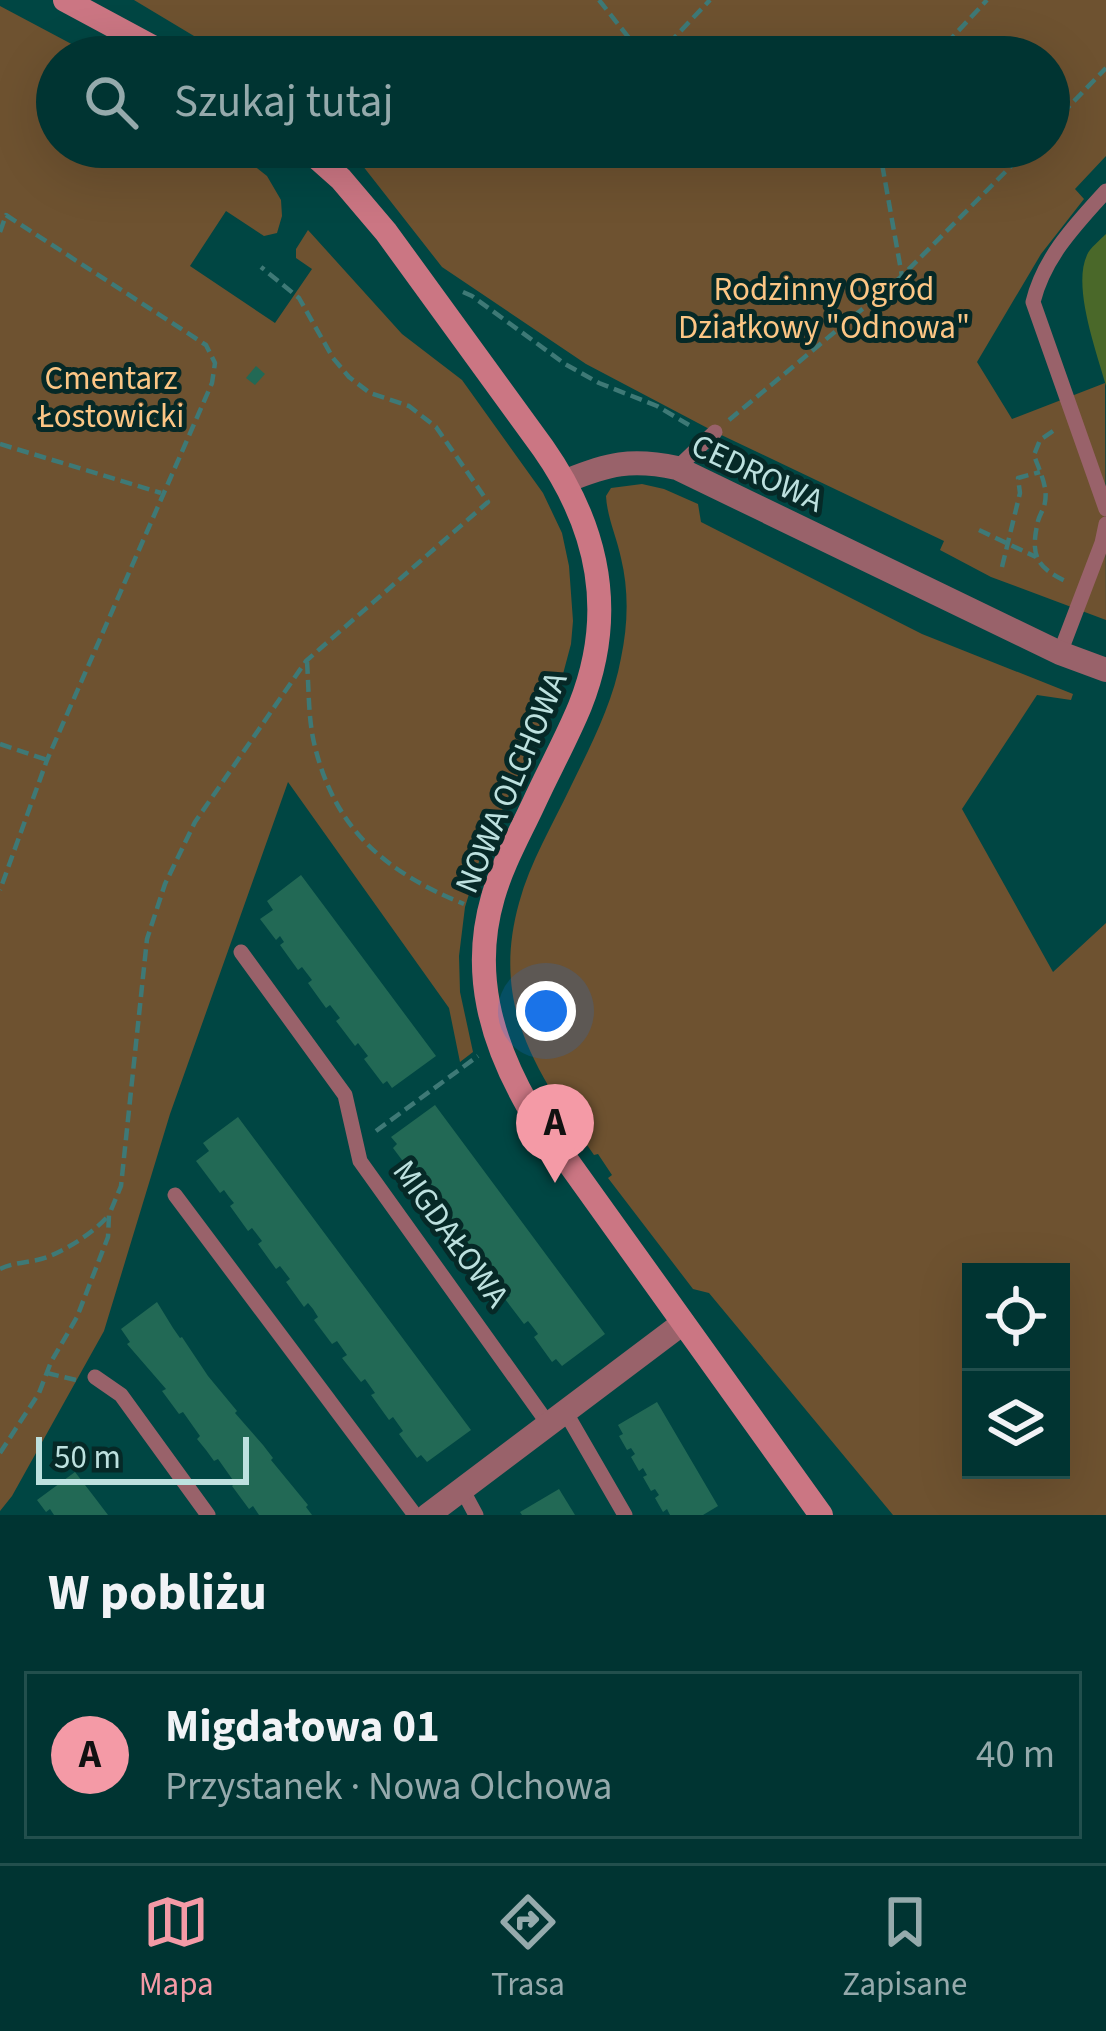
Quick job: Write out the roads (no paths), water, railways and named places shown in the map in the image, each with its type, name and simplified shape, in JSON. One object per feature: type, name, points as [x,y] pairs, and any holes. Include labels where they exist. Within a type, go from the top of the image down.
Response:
[{"type":"street","points":[[65,0],[132,36]]},
{"type":"street","points":[[329,168],[386,232],[566,481]]},
{"type":"street","name":"CEDROWA","points":[[566,481],[621,462],[676,468],[1106,670]]},
{"type":"street","name":"NOWA OLCHOWA","points":[[566,481],[596,559],[600,615],[593,666],[580,707],[493,897],[484,964],[496,1040],[528,1106],[821,1515]]},
{"type":"street","points":[[428,1515],[683,1323]]},
{"type":"lane","points":[[1106,190],[1067,233],[1037,285],[1033,302],[1106,509]]},
{"type":"lane","points":[[676,468],[716,431]]},
{"type":"lane","points":[[1060,652],[1106,524]]},
{"type":"lane","name":"MIGDAŁOWA","points":[[241,952],[345,1095],[360,1161],[626,1515]]},
{"type":"lane","points":[[175,1195],[415,1515]]},
{"type":"lane","points":[[95,1377],[121,1395],[208,1515]]},
{"type":"lane","points":[[462,1490],[476,1515]]},
{"type":"place","name":"Migdałowa 01","points":[[555,1183]]},
{"type":"park label","name":"Rodzinny Ogród Działkowy \"Odnowa\"","points":[[824,307]]},
{"type":"park label","name":"Cmentarz Łostowicki","points":[[111,396]]}]
